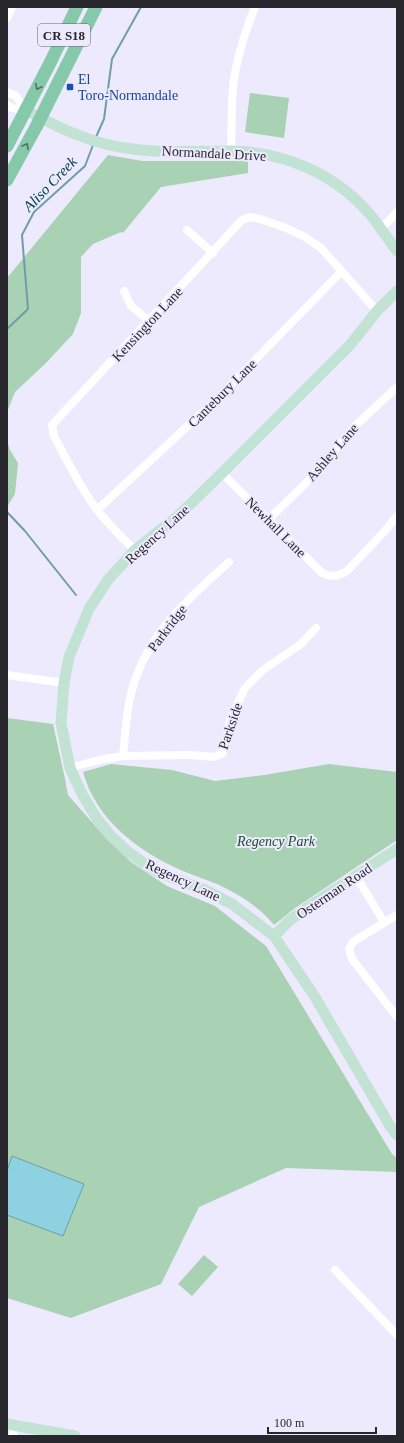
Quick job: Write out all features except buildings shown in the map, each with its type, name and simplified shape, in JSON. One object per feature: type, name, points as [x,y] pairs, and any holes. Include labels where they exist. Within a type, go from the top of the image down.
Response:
[{"type":"main road","name":"CR S18","points":[[7,146],[77,7]]},
{"type":"main road","points":[[7,180],[41,118],[96,7]]},
{"type":"street","points":[[7,18],[12,7]]},
{"type":"street","points":[[231,151],[232,98],[235,75],[247,26],[256,7]]},
{"type":"street","name":"Normandale Drive","points":[[7,92],[16,96],[26,110]]},
{"type":"street","name":"Normandale Drive","points":[[7,105],[11,108],[26,110],[78,135],[115,146],[158,151],[231,151],[275,156],[298,163],[318,172],[347,192],[369,213],[397,251]]},
{"type":"street","points":[[381,228],[397,212]]},
{"type":"street","name":"Kensington Lane","points":[[97,510],[81,486],[54,436],[52,428],[54,423],[78,399],[242,220],[250,217],[260,219],[286,228],[305,237],[321,248],[342,271]]},
{"type":"street","points":[[187,230],[213,253]]},
{"type":"street","points":[[342,271],[377,311]]},
{"type":"street","name":"Cantebury Lane","points":[[97,510],[218,398],[342,271]]},
{"type":"street","points":[[124,291],[131,306],[149,321]]},
{"type":"street","name":"Regency Lane","points":[[397,291],[377,311],[350,345],[179,515],[135,550],[107,581],[89,609],[69,657],[64,683],[61,723],[70,768],[82,794],[97,819],[111,836],[127,851],[158,872],[207,891],[232,904],[274,936],[315,997],[390,1126],[397,1135]]},
{"type":"street","name":"Ashley Lane","points":[[269,519],[309,480],[355,426],[397,387]]},
{"type":"street","name":"Newhall Lane","points":[[222,473],[322,573],[328,576],[340,575],[347,571],[378,539],[397,516]]},
{"type":"street","points":[[97,510],[135,550]]},
{"type":"street","name":"Parkridge","points":[[123,756],[130,698],[139,670],[151,645],[184,603],[229,562]]},
{"type":"street","name":"Parkside","points":[[70,768],[99,760],[123,756],[213,757],[222,754],[225,747],[230,719],[245,688],[263,670],[301,644],[316,628]]},
{"type":"street","points":[[7,675],[64,683]]},
{"type":"street","name":"Osterman Road","points":[[274,936],[290,920],[397,849]]},
{"type":"street","points":[[356,876],[384,922]]},
{"type":"street","points":[[397,915],[353,942],[349,949],[352,959],[397,1017]]},
{"type":"street","points":[[335,1270],[397,1335]]},
{"type":"street","points":[[12,1429],[76,1436]]},
{"type":"green space","points":[[250,93],[289,98],[284,138],[245,132]]},
{"type":"green space","points":[[108,155],[142,161],[248,161],[248,173],[161,187],[123,233],[121,232],[93,244],[81,257],[81,313],[73,334],[46,363],[15,392],[7,412],[7,278]]},
{"type":"green space","points":[[7,440],[10,450],[18,463],[15,494],[7,507]]},
{"type":"green space","points":[[7,718],[53,724],[68,795],[105,837],[131,862],[167,886],[215,906],[266,946],[392,1154],[397,1158],[397,1172],[286,1168],[199,1207],[161,1284],[71,1318],[7,1298]]},
{"type":"green space","name":"Regency Park","points":[[111,764],[172,770],[215,781],[264,775],[329,764],[397,772],[397,840],[295,908],[274,925],[263,913],[244,898],[167,863],[135,844],[121,832],[98,805],[89,789],[83,772]]},
{"type":"green space","points":[[204,1255],[218,1267],[192,1296],[178,1284]]},
{"type":"water","points":[[12,1156],[84,1184],[63,1236],[7,1215],[7,1171]]},
{"type":"waterway","name":"Aliso Creek","points":[[96,137],[104,119],[112,59],[141,7]]},
{"type":"waterway","name":"Aliso Creek","points":[[7,329],[28,309],[22,235],[34,212],[85,166],[93,145]]},
{"type":"waterway","points":[[7,512],[25,531],[76,595]]},
{"type":"place","name":"El Toro-Normandale","points":[[70,87]]}]
